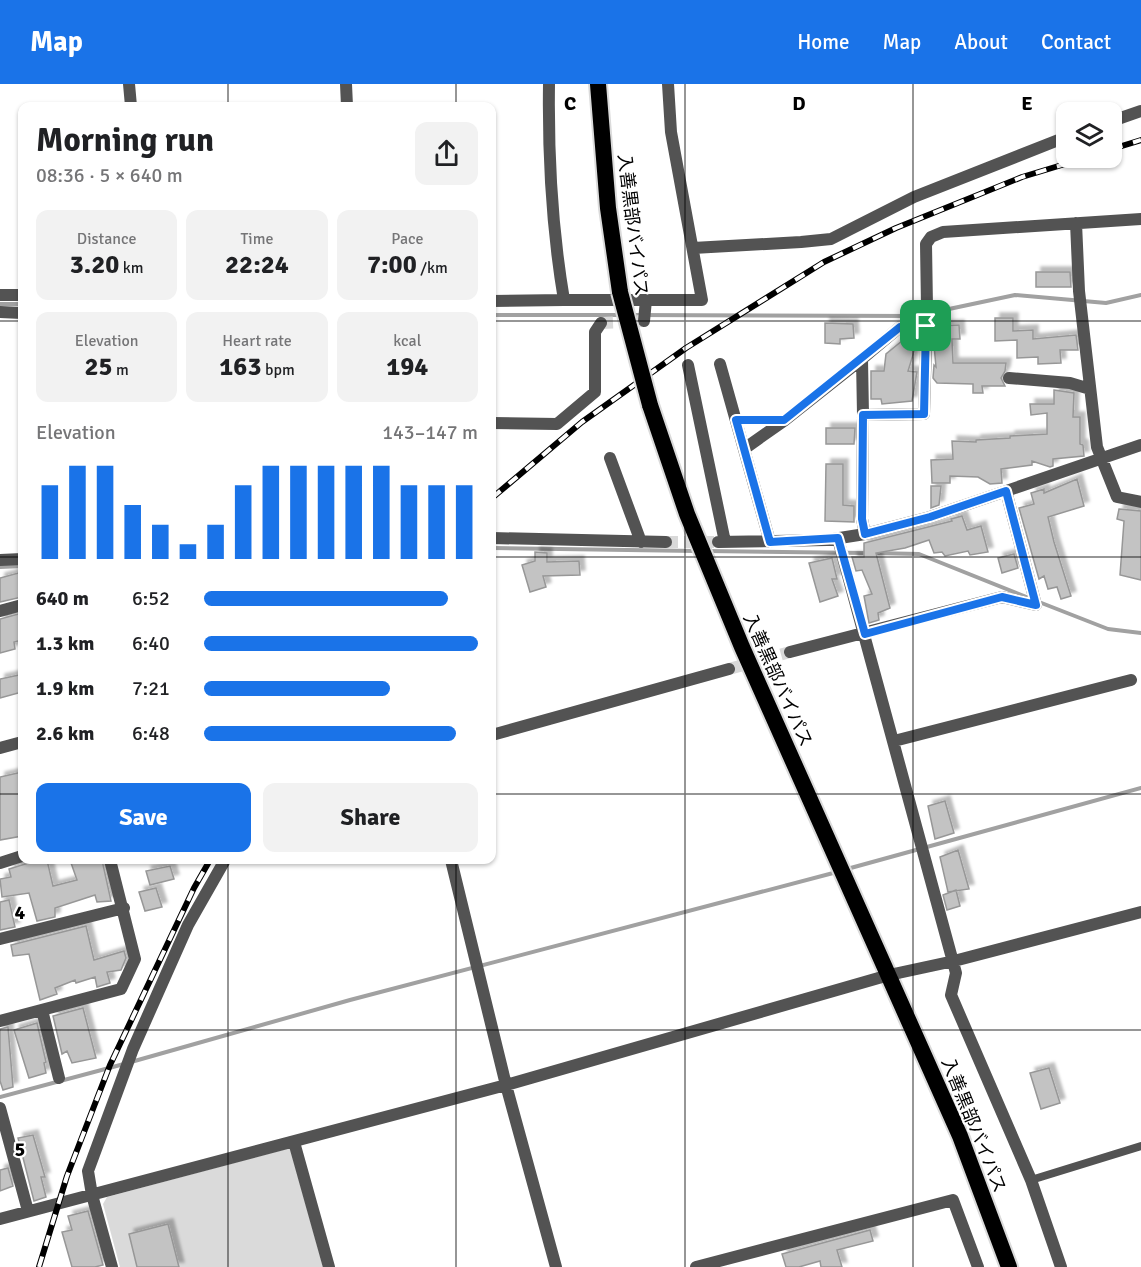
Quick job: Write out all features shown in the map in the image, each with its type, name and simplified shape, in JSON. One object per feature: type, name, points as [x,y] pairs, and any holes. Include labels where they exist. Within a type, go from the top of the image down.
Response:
[{"type":"highway","name":"入善黒部バイパス","points":[[598,84],[608,208],[620,292],[650,405],[687,514],[742,647],[960,1136],[1009,1267]]},
{"type":"street","points":[[129,84],[131,102]]},
{"type":"street","points":[[346,84],[347,102]]},
{"type":"street","points":[[549,84],[548,147],[559,272],[564,300]]},
{"type":"street","points":[[496,301],[702,300],[671,132],[668,84]]},
{"type":"street","points":[[1122,118],[1141,111]]},
{"type":"street","points":[[693,248],[801,242],[831,238],[914,196],[1056,142]]},
{"type":"street","points":[[863,415],[924,414],[926,244],[931,237],[943,232],[1141,219]]},
{"type":"street","points":[[1076,223],[1079,291],[1097,447],[1117,496],[1141,502]]},
{"type":"street","points":[[0,295],[18,296]]},
{"type":"street","points":[[644,321],[646,300]]},
{"type":"street","points":[[0,312],[18,313]]},
{"type":"street","points":[[496,423],[557,424],[595,392],[595,332],[601,323]]},
{"type":"street","points":[[744,450],[900,327],[926,326]]},
{"type":"street","points":[[862,359],[862,519],[865,534]]},
{"type":"street","points":[[720,364],[770,542]]},
{"type":"street","points":[[688,365],[722,542],[770,542],[865,534],[930,517],[1141,445]]},
{"type":"street","points":[[1009,378],[1070,383],[1090,389]]},
{"type":"street","points":[[736,420],[784,420]]},
{"type":"street","points":[[610,458],[642,542]]},
{"type":"street","points":[[790,652],[1002,597],[1036,605],[1006,491]]},
{"type":"street","points":[[496,538],[666,542]]},
{"type":"street","points":[[838,538],[954,962],[956,972],[951,995],[1031,1180],[1061,1267]]},
{"type":"street","points":[[0,561],[18,559]]},
{"type":"street","points":[[0,611],[18,606]]},
{"type":"street","points":[[496,734],[729,669]]},
{"type":"street","points":[[894,741],[1131,680]]},
{"type":"street","points":[[0,748],[18,743]]},
{"type":"street","points":[[0,862],[18,857]]},
{"type":"street","points":[[0,1021],[121,989],[135,958],[111,864]]},
{"type":"street","points":[[112,1267],[92,1195],[88,1171],[133,1049],[188,925],[223,864]]},
{"type":"street","points":[[452,864],[506,1085],[556,1267]]},
{"type":"street","points":[[0,939],[124,908]]},
{"type":"street","points":[[0,1219],[506,1085],[890,975],[954,962],[1141,912]]},
{"type":"street","points":[[42,1010],[59,1078]]},
{"type":"street","points":[[0,1108],[28,1211]]},
{"type":"street","points":[[294,1142],[329,1267]]},
{"type":"street","points":[[696,1267],[953,1200],[978,1267]]},
{"type":"lane","points":[[1031,1180],[1141,1146]]},
{"type":"shaded area","points":[[290,1148],[323,1267],[120,1267],[103,1204],[107,1197]]},
{"type":"building","points":[[1036,272],[1070,272],[1071,287],[1036,287]]},
{"type":"building","points":[[995,318],[1013,318],[1013,331],[1033,330],[1033,339],[1076,335],[1078,350],[1060,350],[1061,363],[1038,364],[1038,357],[1017,358],[1017,340],[995,341]]},
{"type":"building","points":[[825,323],[853,324],[854,338],[840,339],[840,344],[825,343]]},
{"type":"building","points":[[959,325],[960,339],[952,339],[953,363],[1006,363],[1001,378],[1005,386],[982,386],[983,393],[973,393],[973,384],[937,383],[933,378],[934,365],[936,367],[934,345],[939,343],[939,326]]},
{"type":"building","points":[[908,336],[916,345],[908,371],[917,372],[912,401],[882,404],[881,399],[871,399],[871,371],[884,371],[886,354]]},
{"type":"building","points":[[1054,390],[1074,393],[1073,417],[1080,417],[1080,444],[1083,445],[1084,456],[1053,459],[1053,466],[1050,467],[1032,461],[1032,465],[1001,469],[1002,483],[990,484],[978,477],[950,476],[950,483],[932,483],[931,460],[953,459],[952,441],[976,442],[976,440],[1010,438],[1010,436],[1047,434],[1047,413],[1031,415],[1030,404],[1054,404]]},
{"type":"building","points":[[826,428],[855,428],[854,444],[826,444]]},
{"type":"building","points":[[826,464],[843,464],[843,505],[854,506],[854,522],[825,521]]},
{"type":"building","points":[[1077,479],[1084,506],[1048,517],[1071,596],[1061,599],[1057,587],[1048,589],[1044,576],[1039,579],[1019,508],[1034,504],[1031,493],[1044,489],[1044,493]]},
{"type":"building","points":[[931,486],[941,486],[939,505],[931,508]]},
{"type":"building","points":[[1119,509],[1141,511],[1141,580],[1120,575],[1124,521],[1117,519]]},
{"type":"building","points":[[962,516],[967,530],[981,526],[988,552],[970,555],[968,551],[945,556],[942,552],[934,553],[929,540],[905,548],[876,553],[890,608],[878,613],[879,620],[869,623],[864,596],[872,594],[862,570],[856,571],[852,557],[864,557],[864,543],[952,521],[951,519]]},
{"type":"building","points":[[535,552],[547,553],[547,562],[579,561],[580,575],[543,576],[546,587],[530,592],[522,565],[535,561]]},
{"type":"building","points":[[1014,554],[1018,568],[1002,573],[998,558]]},
{"type":"building","points":[[832,558],[837,579],[832,579],[838,596],[820,602],[809,563]]},
{"type":"building","points":[[18,573],[18,598],[0,602],[0,578]]},
{"type":"building","points":[[18,614],[18,641],[14,642],[15,649],[0,653],[0,619]]},
{"type":"building","points":[[18,675],[18,693],[0,698],[0,679]]},
{"type":"building","points":[[18,773],[18,837],[0,840],[0,777]]},
{"type":"building","points":[[945,801],[954,833],[935,839],[928,806]]},
{"type":"building","points":[[958,850],[969,889],[948,892],[940,857]]},
{"type":"building","points":[[25,864],[48,864],[53,886],[77,880],[71,864],[103,864],[111,901],[97,902],[95,895],[55,908],[55,917],[37,921],[29,893],[2,897],[0,879],[11,877],[9,869]]},
{"type":"building","points":[[170,866],[174,879],[150,885],[146,871]]},
{"type":"building","points":[[156,888],[162,907],[145,911],[139,892]]},
{"type":"building","points":[[956,890],[960,906],[947,910],[943,895]]},
{"type":"building","points":[[9,900],[15,927],[0,930],[0,902]]},
{"type":"building","points":[[86,926],[94,960],[124,951],[126,958],[121,970],[107,972],[110,983],[97,987],[95,977],[76,983],[75,980],[55,988],[57,994],[40,1000],[29,954],[13,956],[11,945]]},
{"type":"building","points":[[83,1008],[96,1058],[72,1063],[67,1051],[62,1054],[53,1016]]},
{"type":"building","points":[[37,1023],[46,1062],[44,1063],[46,1073],[29,1078],[14,1030]]},
{"type":"building","points":[[8,1027],[13,1087],[3,1090],[0,1081],[0,1029]]},
{"type":"building","points":[[1049,1068],[1060,1103],[1041,1109],[1030,1073]]},
{"type":"building","points":[[33,1135],[45,1177],[41,1177],[46,1197],[34,1201],[18,1138]]},
{"type":"building","points":[[8,1168],[13,1186],[0,1191],[0,1170]]},
{"type":"building","points":[[88,1211],[103,1265],[72,1267],[62,1232],[72,1230],[68,1216]]},
{"type":"building","points":[[168,1224],[179,1267],[137,1267],[129,1234]]},
{"type":"building","points":[[870,1230],[873,1241],[837,1250],[842,1267],[821,1267],[820,1261],[799,1267],[786,1267],[782,1254]]},
{"type":"waterway","points":[[632,315],[916,316],[1015,295],[1106,303],[1141,295]]},
{"type":"waterway","points":[[0,304],[18,304]]},
{"type":"waterway","points":[[496,315],[622,315]]},
{"type":"waterway","points":[[496,548],[696,551]]},
{"type":"waterway","points":[[706,551],[867,553]]},
{"type":"waterway","points":[[874,553],[919,554],[1029,598]]},
{"type":"waterway","points":[[0,567],[18,566]]},
{"type":"waterway","points":[[1039,602],[1108,629],[1141,633]]},
{"type":"waterway","points":[[847,869],[1141,788]]},
{"type":"waterway","points":[[131,1062],[350,1000],[837,872]]},
{"type":"waterway","points":[[0,1097],[124,1064]]},
{"type":"tunnel","points":[[601,323],[644,321]]},
{"type":"tunnel","points":[[666,542],[718,542]]},
{"type":"tunnel","points":[[729,669],[790,652]]},
{"type":"railway","points":[[1122,146],[1141,140]]},
{"type":"railway","points":[[496,495],[582,422],[686,348],[824,262],[896,228],[1022,177],[1056,167]]},
{"type":"railway","points":[[39,1267],[67,1176],[110,1065],[194,888],[208,864]]},
{"type":"route","points":[[926,326],[924,414],[863,415],[862,519],[865,534],[930,517],[1006,491],[1036,605],[1002,597],[865,634],[838,538],[770,542],[736,420],[784,420],[900,327],[926,326]]}]
